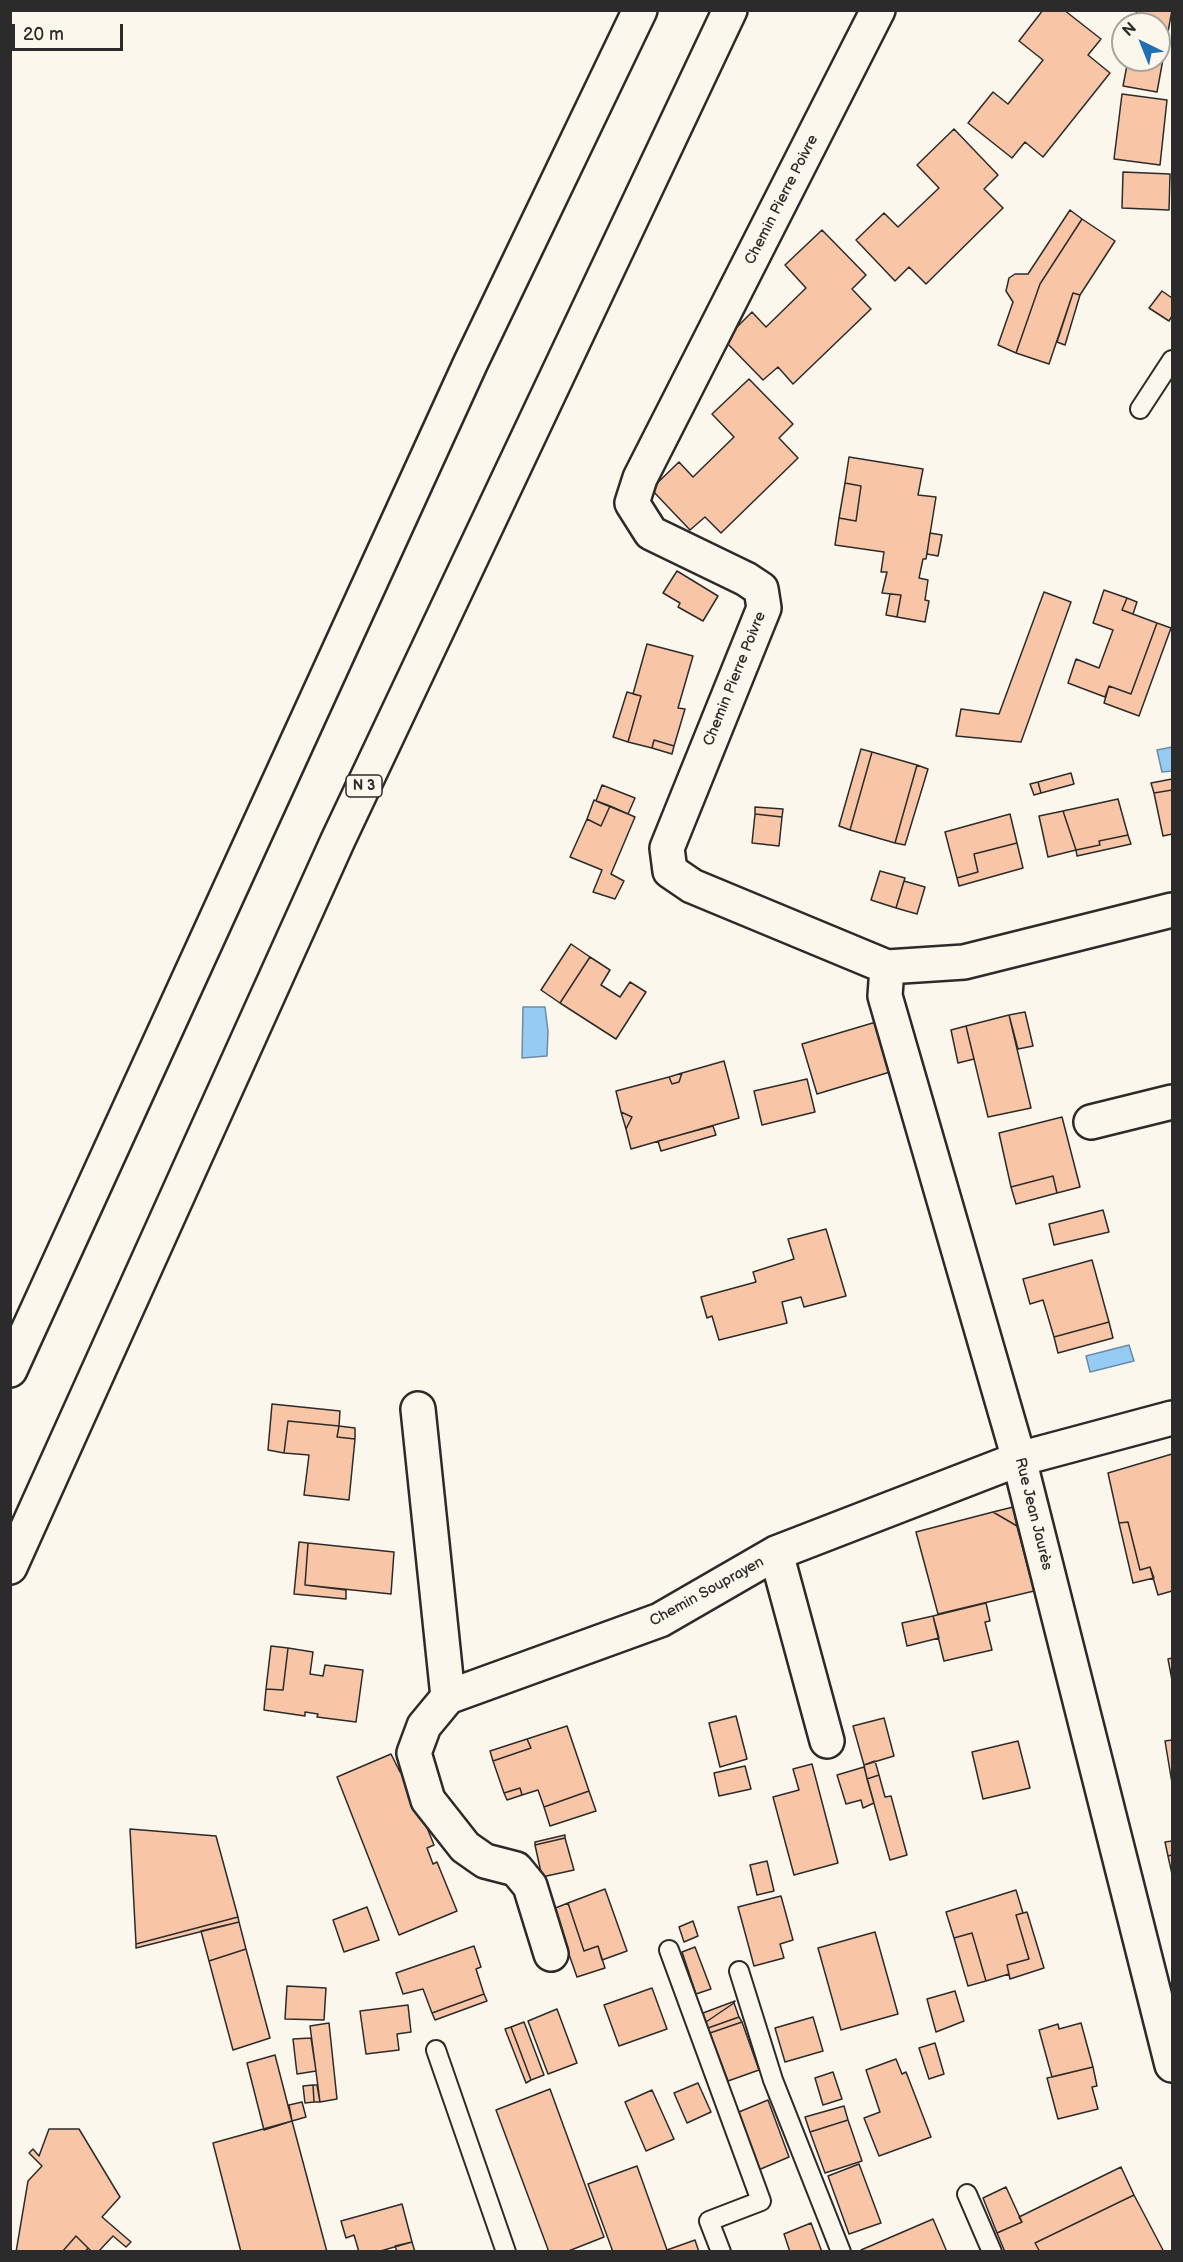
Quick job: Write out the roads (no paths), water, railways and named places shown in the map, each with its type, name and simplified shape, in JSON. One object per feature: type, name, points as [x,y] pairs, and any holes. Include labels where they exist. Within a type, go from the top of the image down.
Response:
[{"type":"main road","points":[[10,1370],[471,362],[640,10]]},
{"type":"main road","name":"N 3","points":[[10,1567],[343,829],[730,10]]},
{"type":"main road","name":"Chemin Pierre Poivre","points":[[878,10],[640,478],[632,503],[651,533],[746,579],[761,589],[764,608],[667,848],[670,871],[692,886],[887,967],[964,962],[1173,910]]},
{"type":"main road","name":"Rue Jean Jaurès","points":[[887,967],[885,996],[1019,1459],[1173,2065]]},
{"type":"main road","points":[[1091,1122],[1173,1102]]},
{"type":"main road","points":[[418,1409],[448,1697],[424,1726],[414,1753],[428,1800],[465,1847],[485,1861],[516,1869],[530,1886],[551,1954]]},
{"type":"main road","name":"Chemin Souprayen","points":[[448,1697],[660,1620],[776,1553],[1019,1459],[1173,1418]]},
{"type":"main road","points":[[776,1553],[827,1741]]},
{"type":"lane","points":[[1140,409],[1173,360]]},
{"type":"lane","points":[[669,1950],[761,2201],[710,2220],[721,2252]]},
{"type":"lane","points":[[739,1971],[773,2080],[841,2252]]},
{"type":"lane","points":[[436,2049],[506,2252]]},
{"type":"lane","points":[[967,2194],[992,2252]]},
{"type":"water","points":[[1172,747],[1172,771],[1162,772],[1157,750]]},
{"type":"water","points":[[523,1007],[545,1007],[548,1031],[547,1056],[522,1058]]},
{"type":"water","points":[[1129,1345],[1134,1361],[1090,1372],[1086,1356]]}]
